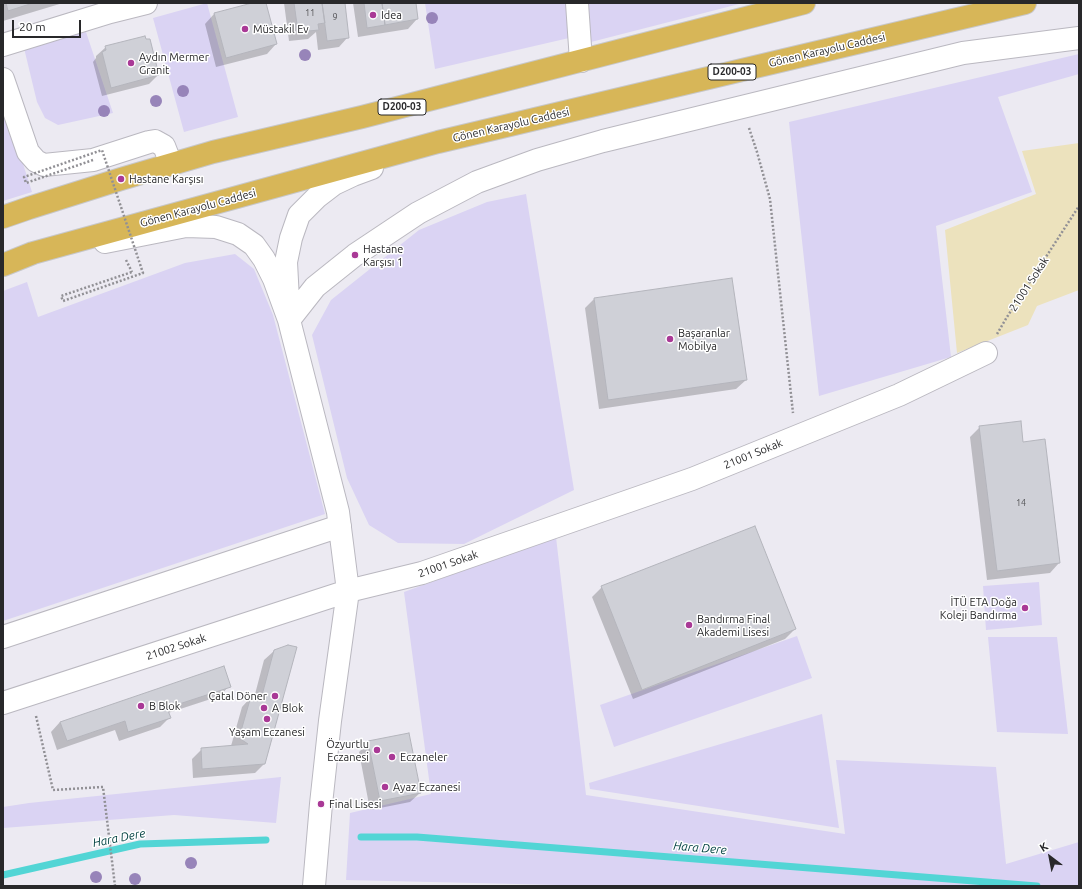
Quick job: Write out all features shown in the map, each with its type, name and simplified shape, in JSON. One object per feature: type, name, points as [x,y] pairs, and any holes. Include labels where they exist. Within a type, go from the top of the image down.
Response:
[{"type":"highway","name":"D200-03","points":[[3,217],[214,152],[362,118],[804,3]]},
{"type":"highway","name":"Gönen Karayolu Caddesi","points":[[3,265],[33,253],[438,142],[1025,3]]},
{"type":"street","points":[[3,45],[109,8],[146,3]]},
{"type":"street","points":[[577,3],[581,61]]},
{"type":"street","points":[[289,320],[315,287],[355,254],[418,213],[477,182],[544,158],[603,141],[963,53],[1079,38]]},
{"type":"street","points":[[3,79],[28,152],[36,161],[44,164],[93,160],[149,142],[155,142],[164,146],[171,164]]},
{"type":"street","points":[[289,320],[286,262],[291,238],[299,216],[317,196],[334,184],[353,175],[438,142]]},
{"type":"street","points":[[33,253],[118,240],[186,226],[216,227],[238,234],[254,245],[264,259],[274,278],[289,320],[336,505],[348,592],[321,804],[315,886],[307,886]]},
{"type":"street","name":"21001 Sokak","points":[[348,592],[422,573],[692,479],[899,395],[986,353]]},
{"type":"street","points":[[3,637],[340,526]]},
{"type":"street","name":"21002 Sokak","points":[[3,703],[348,592]]},
{"type":"path","points":[[741,107],[757,152],[770,199],[796,437]]},
{"type":"path","points":[[93,160],[26,183],[24,177],[102,150],[143,273],[63,300],[61,296],[132,272]]},
{"type":"path","name":"21001 Sokak","points":[[986,353],[1007,317],[1079,206]]},
{"type":"path","points":[[32,694],[53,790],[103,787],[115,886]]},
{"type":"shaded area","points":[[207,3],[238,117],[184,132],[153,18]]},
{"type":"shaded area","points":[[425,3],[567,3],[569,38],[435,69]]},
{"type":"shaded area","points":[[588,3],[743,3],[591,42]]},
{"type":"shaded area","points":[[86,32],[113,113],[58,125],[45,118],[37,102],[24,48]]},
{"type":"shaded area","points":[[1079,54],[1079,74],[998,97],[1032,192],[936,226],[951,357],[819,396],[789,122]]},
{"type":"shaded area","points":[[3,101],[32,192],[3,201]]},
{"type":"shaded area","points":[[526,194],[574,490],[464,544],[398,543],[369,525],[347,478],[312,335],[331,300],[419,230],[487,202]]},
{"type":"shaded area","points":[[235,254],[254,269],[273,315],[325,514],[3,621],[3,291],[27,282],[38,317],[185,263]]},
{"type":"shaded area","points":[[556,537],[586,795],[845,834],[836,760],[996,767],[1006,864],[1079,842],[1079,886],[601,886],[346,880],[350,813],[431,794],[404,592]]},
{"type":"shaded area","points":[[1039,582],[1042,625],[986,630],[983,586]]},
{"type":"shaded area","points":[[797,636],[812,678],[614,747],[600,705]]},
{"type":"shaded area","points":[[988,637],[1057,637],[1068,734],[997,732]]},
{"type":"shaded area","points":[[822,714],[839,828],[590,789],[589,783]]},
{"type":"shaded area","points":[[281,777],[276,823],[174,815],[3,828],[3,807]]},
{"type":"sand","points":[[1079,143],[1079,290],[1037,306],[1028,325],[957,353],[945,230],[1036,194],[1022,151]]},
{"type":"building","points":[[6,3],[33,3],[8,11]]},
{"type":"building","name":"Müstakil Ev","points":[[252,3],[266,3],[277,44],[226,58],[214,13]]},
{"type":"building","name":"Müstakil Ev","points":[[294,3],[322,3],[325,23],[318,24],[319,30],[298,32]]},
{"type":"building","name":"Müstakil Ev","points":[[322,3],[345,3],[349,38],[327,41]]},
{"type":"building","points":[[364,3],[382,3],[385,25],[367,28]]},
{"type":"building","points":[[382,3],[416,3],[418,19],[385,25]]},
{"type":"building","name":"Aydın Mermer Granit","points":[[145,36],[146,39],[150,39],[159,75],[111,88],[102,52],[106,50],[105,46]]},
{"type":"building","name":"Başaranlar Mobilya","points":[[732,278],[747,380],[608,400],[594,298]]},
{"type":"building","name":"İTÜ ETA Doğa Koleji Bandırma","points":[[1021,421],[1023,442],[1045,439],[1060,563],[997,571],[979,426]]},
{"type":"building","name":"Bandırma Final Akademi Lisesi","points":[[755,526],[796,629],[642,690],[601,586]]},
{"type":"building","name":"A Blok","points":[[288,645],[297,647],[265,764],[202,769],[201,748],[248,744],[239,738],[251,696],[261,699],[274,650]]},
{"type":"building","name":"B Blok","points":[[224,666],[231,687],[167,708],[171,718],[128,732],[125,721],[67,741],[60,722]]},
{"type":"building","name":"Eczaneler","points":[[409,733],[421,793],[380,801],[368,741]]},
{"type":"waterway","name":"Hara Dere","points":[[361,837],[417,837],[1037,886]]},
{"type":"waterway","name":"Hara Dere","points":[[3,875],[140,844],[266,840]]},
{"type":"place","name":"Idea","points":[[373,15]]},
{"type":"place","name":"Müstakil Ev","points":[[245,29]]},
{"type":"place","name":"Aydın Mermer Granit","points":[[131,63]]},
{"type":"place","name":"Hastane Karşısı","points":[[121,179]]},
{"type":"place","name":"Hastane Karşısı 1","points":[[355,255]]},
{"type":"place","name":"Başaranlar Mobilya","points":[[670,339]]},
{"type":"place","name":"İTÜ ETA Doğa Koleji Bandırma","points":[[1025,608]]},
{"type":"place","name":"Bandırma Final Akademi Lisesi","points":[[689,625]]},
{"type":"place","name":"Çatal Döner","points":[[275,696]]},
{"type":"place","name":"B Blok","points":[[141,706]]},
{"type":"place","name":"A Blok","points":[[264,708]]},
{"type":"place","name":"Yaşam Eczanesi","points":[[267,719]]},
{"type":"place","name":"Özyurtlu Eczanesi","points":[[377,750]]},
{"type":"place","name":"Eczaneler","points":[[392,757]]},
{"type":"place","name":"Ayaz Eczanesi","points":[[385,787]]},
{"type":"place","name":"Final Lisesi","points":[[321,804]]}]
